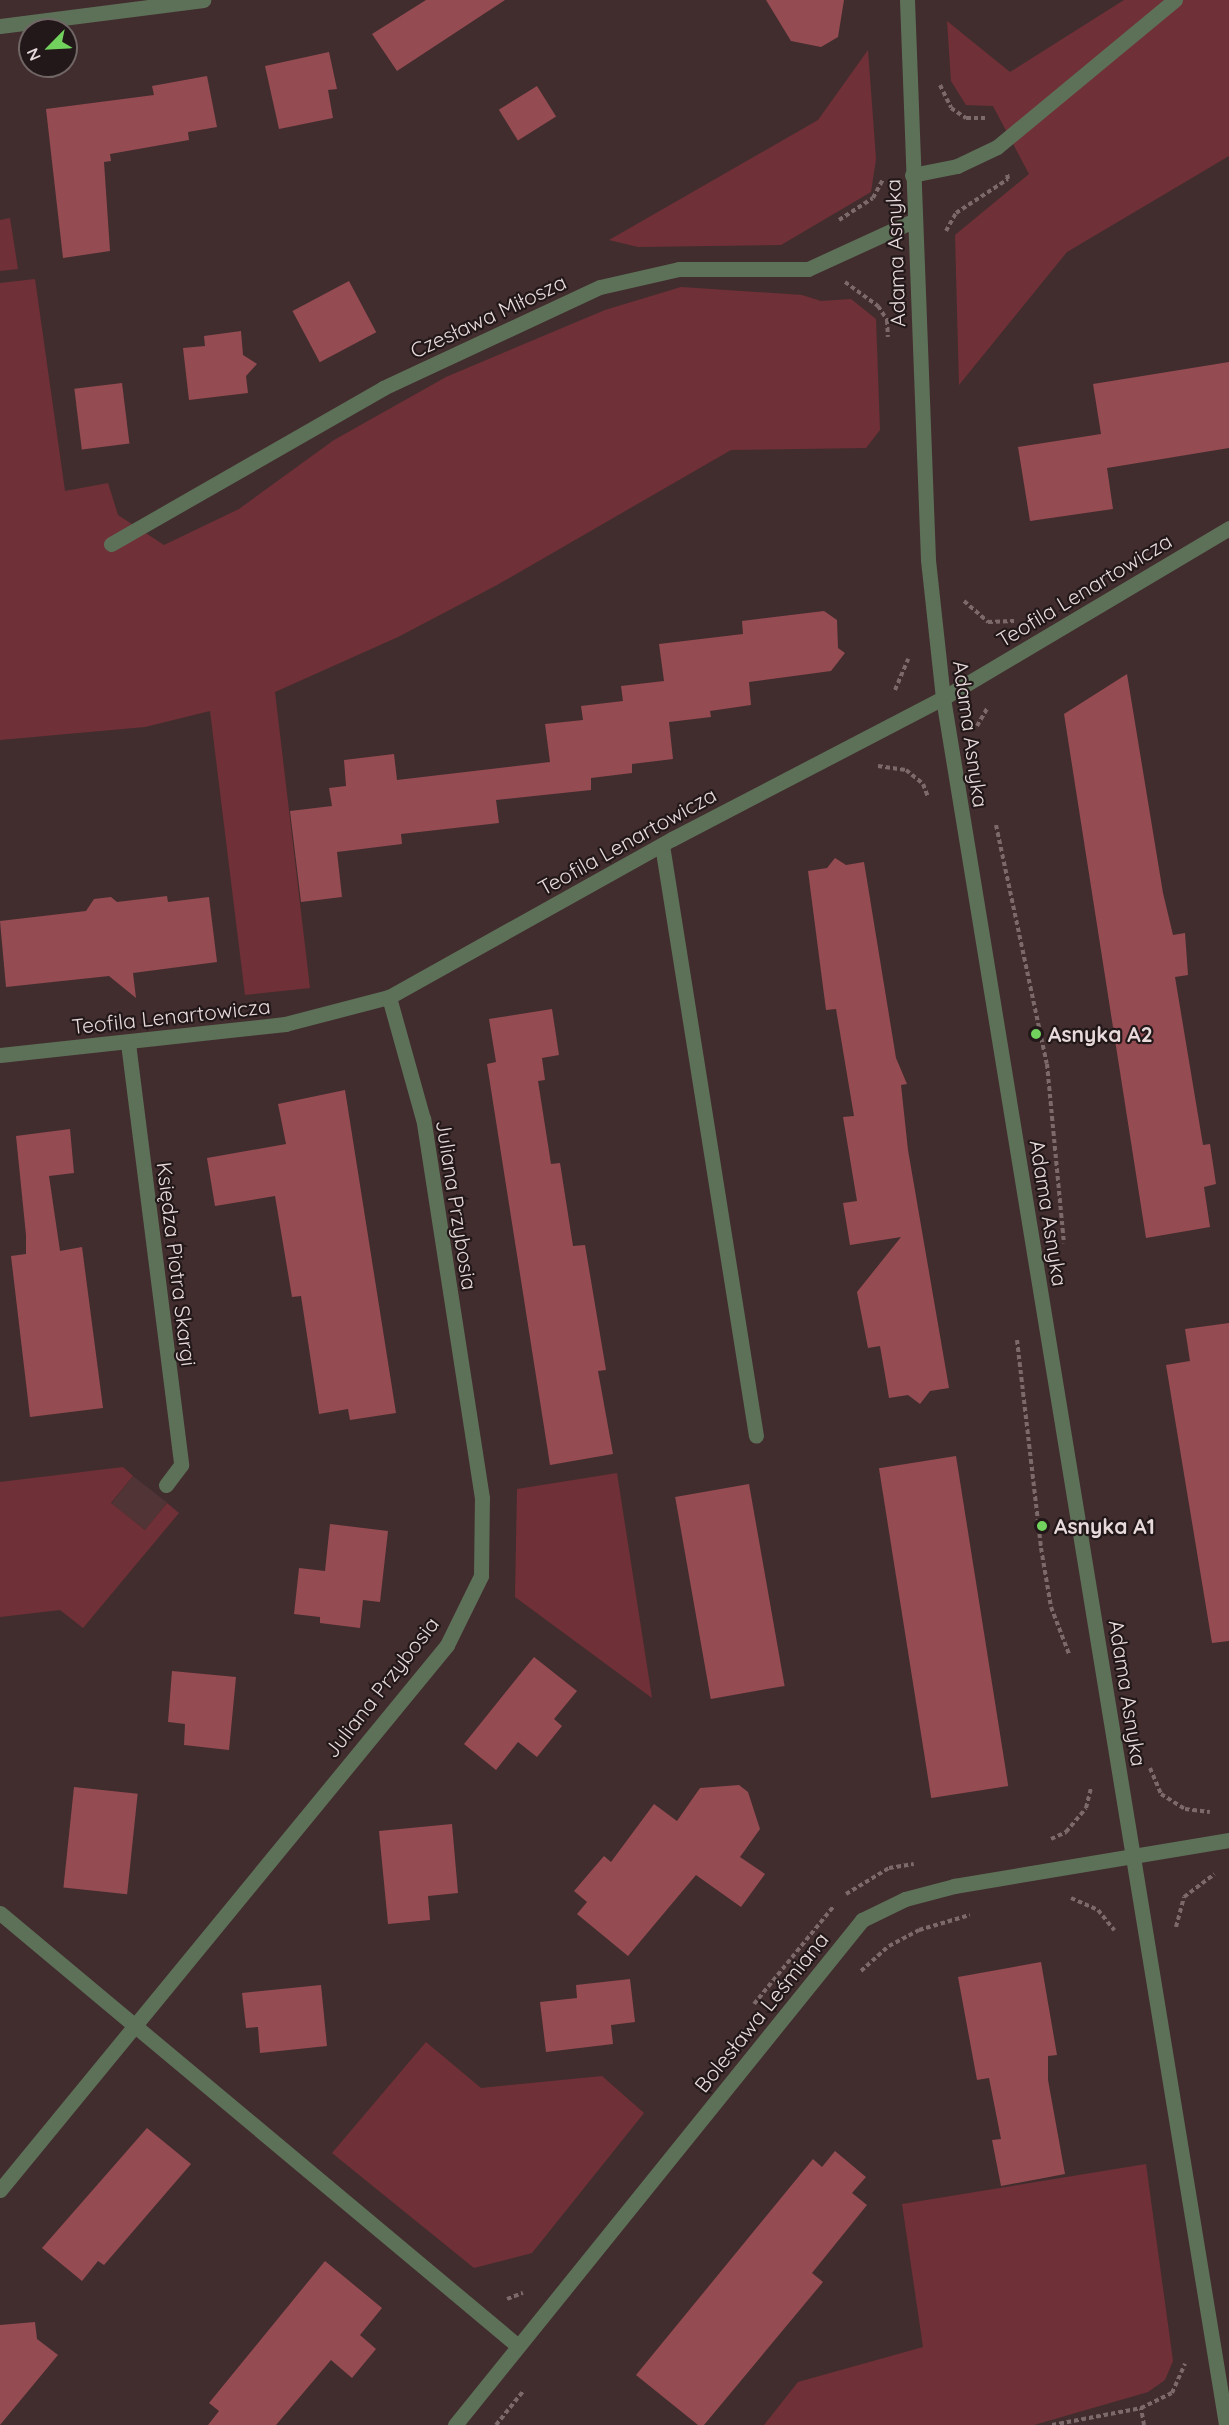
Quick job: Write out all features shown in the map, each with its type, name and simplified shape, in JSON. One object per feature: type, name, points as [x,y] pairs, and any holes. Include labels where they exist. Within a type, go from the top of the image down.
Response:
[{"type":"street","points":[[0,26],[202,0]]},
{"type":"street","name":"Adama Asnyka","points":[[907,0],[928,560],[943,698],[1226,2425]]},
{"type":"street","points":[[912,175],[957,166],[997,147],[1175,0]]},
{"type":"street","name":"Czesława Miłosza","points":[[111,544],[383,388],[600,287],[679,269],[808,269],[914,221]]},
{"type":"street","name":"Teofila Lenartowicza","points":[[0,1055],[128,1043],[285,1024],[389,997],[662,845],[943,698],[1229,528]]},
{"type":"street","points":[[662,845],[756,1436]]},
{"type":"street","name":"Juliana Przybosia","points":[[0,2190],[447,1645],[482,1576],[482,1498],[426,1143],[389,997]]},
{"type":"street","name":"Księdza Piotra Skargi","points":[[128,1043],[181,1465],[166,1485]]},
{"type":"street","name":"Bolesława Leśmiana","points":[[455,2425],[862,1920],[905,1899],[954,1886],[1134,1854],[1229,1840]]},
{"type":"street","points":[[0,1913],[518,2346]]},
{"type":"path","points":[[938,76],[951,108],[966,118],[987,118],[1008,179],[956,213],[941,240]]},
{"type":"path","points":[[962,594],[965,604],[988,622],[1017,621],[1029,646]]},
{"type":"path","points":[[977,737],[977,726],[997,700]]},
{"type":"path","points":[[994,818],[1047,1064],[1066,1251]]},
{"type":"path","points":[[1148,1759],[1161,1794],[1185,1809],[1216,1813]]},
{"type":"path","points":[[1045,1842],[1066,1832],[1086,1808],[1091,1776]]},
{"type":"path","points":[[1177,1935],[1184,1897],[1204,1877],[1225,1870]]},
{"type":"path","points":[[1066,1897],[1098,1910],[1116,1937]]},
{"type":"path","points":[[854,1979],[889,1946],[919,1930],[975,1914]]},
{"type":"path","points":[[1052,2425],[1141,2408],[1173,2393],[1186,2363],[1184,2352]]},
{"type":"path","points":[[496,2425],[532,2380]]},
{"type":"path","points":[[1141,2408],[1144,2425]]},
{"type":"shaded area","points":[[1124,0],[1229,0],[1229,156],[1067,252],[959,385],[955,235],[1029,174],[993,106],[966,105],[951,81],[947,21],[1010,72]]},
{"type":"shaded area","points":[[868,50],[876,159],[871,192],[781,245],[638,247],[609,240],[818,120]]},
{"type":"shaded area","points":[[10,218],[18,269],[0,271],[0,220]]},
{"type":"shaded area","points":[[35,279],[65,491],[108,483],[118,515],[164,545],[239,509],[334,440],[446,377],[605,310],[681,287],[802,295],[821,301],[851,299],[876,319],[880,430],[866,448],[731,450],[497,585],[398,637],[275,692],[310,988],[245,995],[210,711],[145,727],[0,740],[0,283]]},
{"type":"shaded area","points":[[123,1467],[133,1476],[111,1503],[145,1530],[167,1503],[179,1513],[83,1628],[60,1610],[0,1617],[0,1482]]},
{"type":"shaded area","points":[[617,1473],[652,1698],[515,1597],[517,1489]]},
{"type":"shaded area","points":[[133,1476],[167,1502],[145,1530],[111,1504]]},
{"type":"shaded area","points":[[426,2042],[481,2088],[602,2076],[644,2113],[532,2253],[474,2268],[332,2153]]},
{"type":"shaded area","points":[[1146,2164],[1173,2361],[1165,2380],[1148,2392],[1034,2425],[764,2425],[798,2382],[923,2347],[902,2204]]},
{"type":"building","points":[[426,0],[505,0],[397,71],[372,34]]},
{"type":"building","points":[[766,0],[844,0],[838,37],[821,47],[791,41]]},
{"type":"building","points":[[329,52],[337,89],[328,90],[333,118],[279,129],[265,66]]},
{"type":"building","points":[[207,76],[217,127],[188,132],[189,140],[110,154],[111,161],[104,162],[110,251],[63,258],[46,109],[154,95],[152,86]]},
{"type":"building","points":[[537,86],[556,117],[518,140],[499,110]]},
{"type":"building","points":[[349,281],[376,332],[320,362],[292,311]]},
{"type":"building","points":[[241,331],[243,355],[257,364],[246,376],[248,393],[189,400],[183,348],[205,346],[204,336]]},
{"type":"building","points":[[1229,362],[1229,448],[1107,468],[1113,509],[1030,521],[1018,447],[1101,434],[1093,384]]},
{"type":"building","points":[[122,383],[129,444],[82,449],[74,389]]},
{"type":"building","points":[[824,611],[837,620],[838,648],[845,653],[831,671],[749,682],[751,705],[710,711],[711,717],[669,722],[673,759],[632,764],[632,773],[591,778],[591,790],[496,800],[499,823],[401,834],[402,844],[337,852],[342,897],[301,902],[290,811],[332,806],[329,788],[346,786],[344,760],[394,754],[397,780],[550,762],[545,724],[583,720],[581,706],[623,701],[621,686],[664,681],[659,644],[743,634],[742,621]]},
{"type":"building","points":[[1127,674],[1163,893],[1173,935],[1185,933],[1188,975],[1175,977],[1203,1145],[1210,1144],[1216,1184],[1204,1187],[1210,1227],[1146,1238],[1064,714]]},
{"type":"building","points":[[835,858],[846,865],[864,862],[896,1058],[907,1084],[901,1085],[908,1150],[949,1388],[930,1391],[920,1404],[908,1395],[889,1398],[880,1346],[868,1348],[857,1292],[901,1237],[850,1245],[843,1203],[857,1201],[843,1117],[854,1116],[836,1009],[826,1010],[808,871],[827,868]]},
{"type":"building","points":[[167,896],[168,902],[209,897],[217,962],[133,973],[136,998],[109,976],[6,987],[0,921],[86,911],[94,899],[111,897],[117,902]]},
{"type":"building","points":[[552,1009],[559,1055],[542,1058],[545,1080],[538,1081],[551,1164],[560,1163],[573,1246],[585,1245],[606,1370],[598,1371],[613,1454],[550,1465],[487,1064],[496,1062],[489,1019]]},
{"type":"building","points":[[345,1090],[396,1413],[350,1420],[348,1409],[319,1414],[301,1296],[292,1297],[275,1196],[215,1206],[207,1158],[286,1144],[278,1104]]},
{"type":"building","points":[[70,1129],[74,1173],[49,1176],[60,1251],[82,1247],[103,1408],[30,1417],[11,1256],[26,1254],[16,1136]]},
{"type":"building","points":[[1229,1323],[1229,1641],[1212,1643],[1166,1365],[1190,1361],[1185,1329]]},
{"type":"building","points":[[956,1456],[1008,1786],[931,1798],[879,1468]]},
{"type":"building","points":[[749,1484],[785,1686],[711,1699],[675,1497]]},
{"type":"building","points":[[330,1524],[388,1531],[380,1602],[363,1600],[360,1628],[320,1623],[320,1617],[294,1614],[299,1568],[325,1571]]},
{"type":"building","points":[[534,1657],[577,1691],[554,1719],[562,1726],[537,1757],[518,1742],[496,1770],[464,1744]]},
{"type":"building","points":[[172,1671],[236,1677],[229,1750],[184,1745],[185,1724],[168,1722]]},
{"type":"building","points":[[739,1785],[748,1792],[760,1829],[740,1857],[765,1874],[741,1907],[696,1875],[628,1956],[577,1914],[587,1902],[574,1891],[604,1856],[611,1862],[654,1804],[677,1821],[700,1788]]},
{"type":"building","points":[[74,1787],[138,1794],[127,1894],[63,1887]]},
{"type":"building","points":[[452,1824],[458,1893],[428,1896],[430,1920],[388,1924],[379,1831]]},
{"type":"building","points":[[1041,1962],[1057,2055],[1048,2056],[1048,2080],[1065,2174],[1001,2186],[992,2140],[1001,2139],[989,2078],[977,2080],[958,1977]]},
{"type":"building","points":[[630,1979],[635,2022],[611,2025],[613,2044],[546,2052],[540,2002],[577,1998],[576,1985]]},
{"type":"building","points":[[321,1985],[327,2046],[260,2053],[258,2027],[246,2028],[242,1993]]},
{"type":"building","points":[[147,2128],[191,2164],[104,2265],[98,2261],[82,2281],[42,2248]]},
{"type":"building","points":[[835,2151],[866,2177],[852,2193],[867,2205],[812,2273],[823,2282],[704,2425],[698,2425],[636,2375],[813,2159],[822,2167]]},
{"type":"building","points":[[325,2261],[382,2308],[360,2335],[376,2349],[352,2378],[331,2360],[276,2425],[208,2425],[219,2411],[209,2403]]},
{"type":"building","points":[[35,2322],[37,2339],[58,2355],[0,2425],[0,2325]]},
{"type":"place","name":"Asnyka A2","points":[[1036,1034]]},
{"type":"place","name":"Asnyka A1","points":[[1042,1526]]}]
